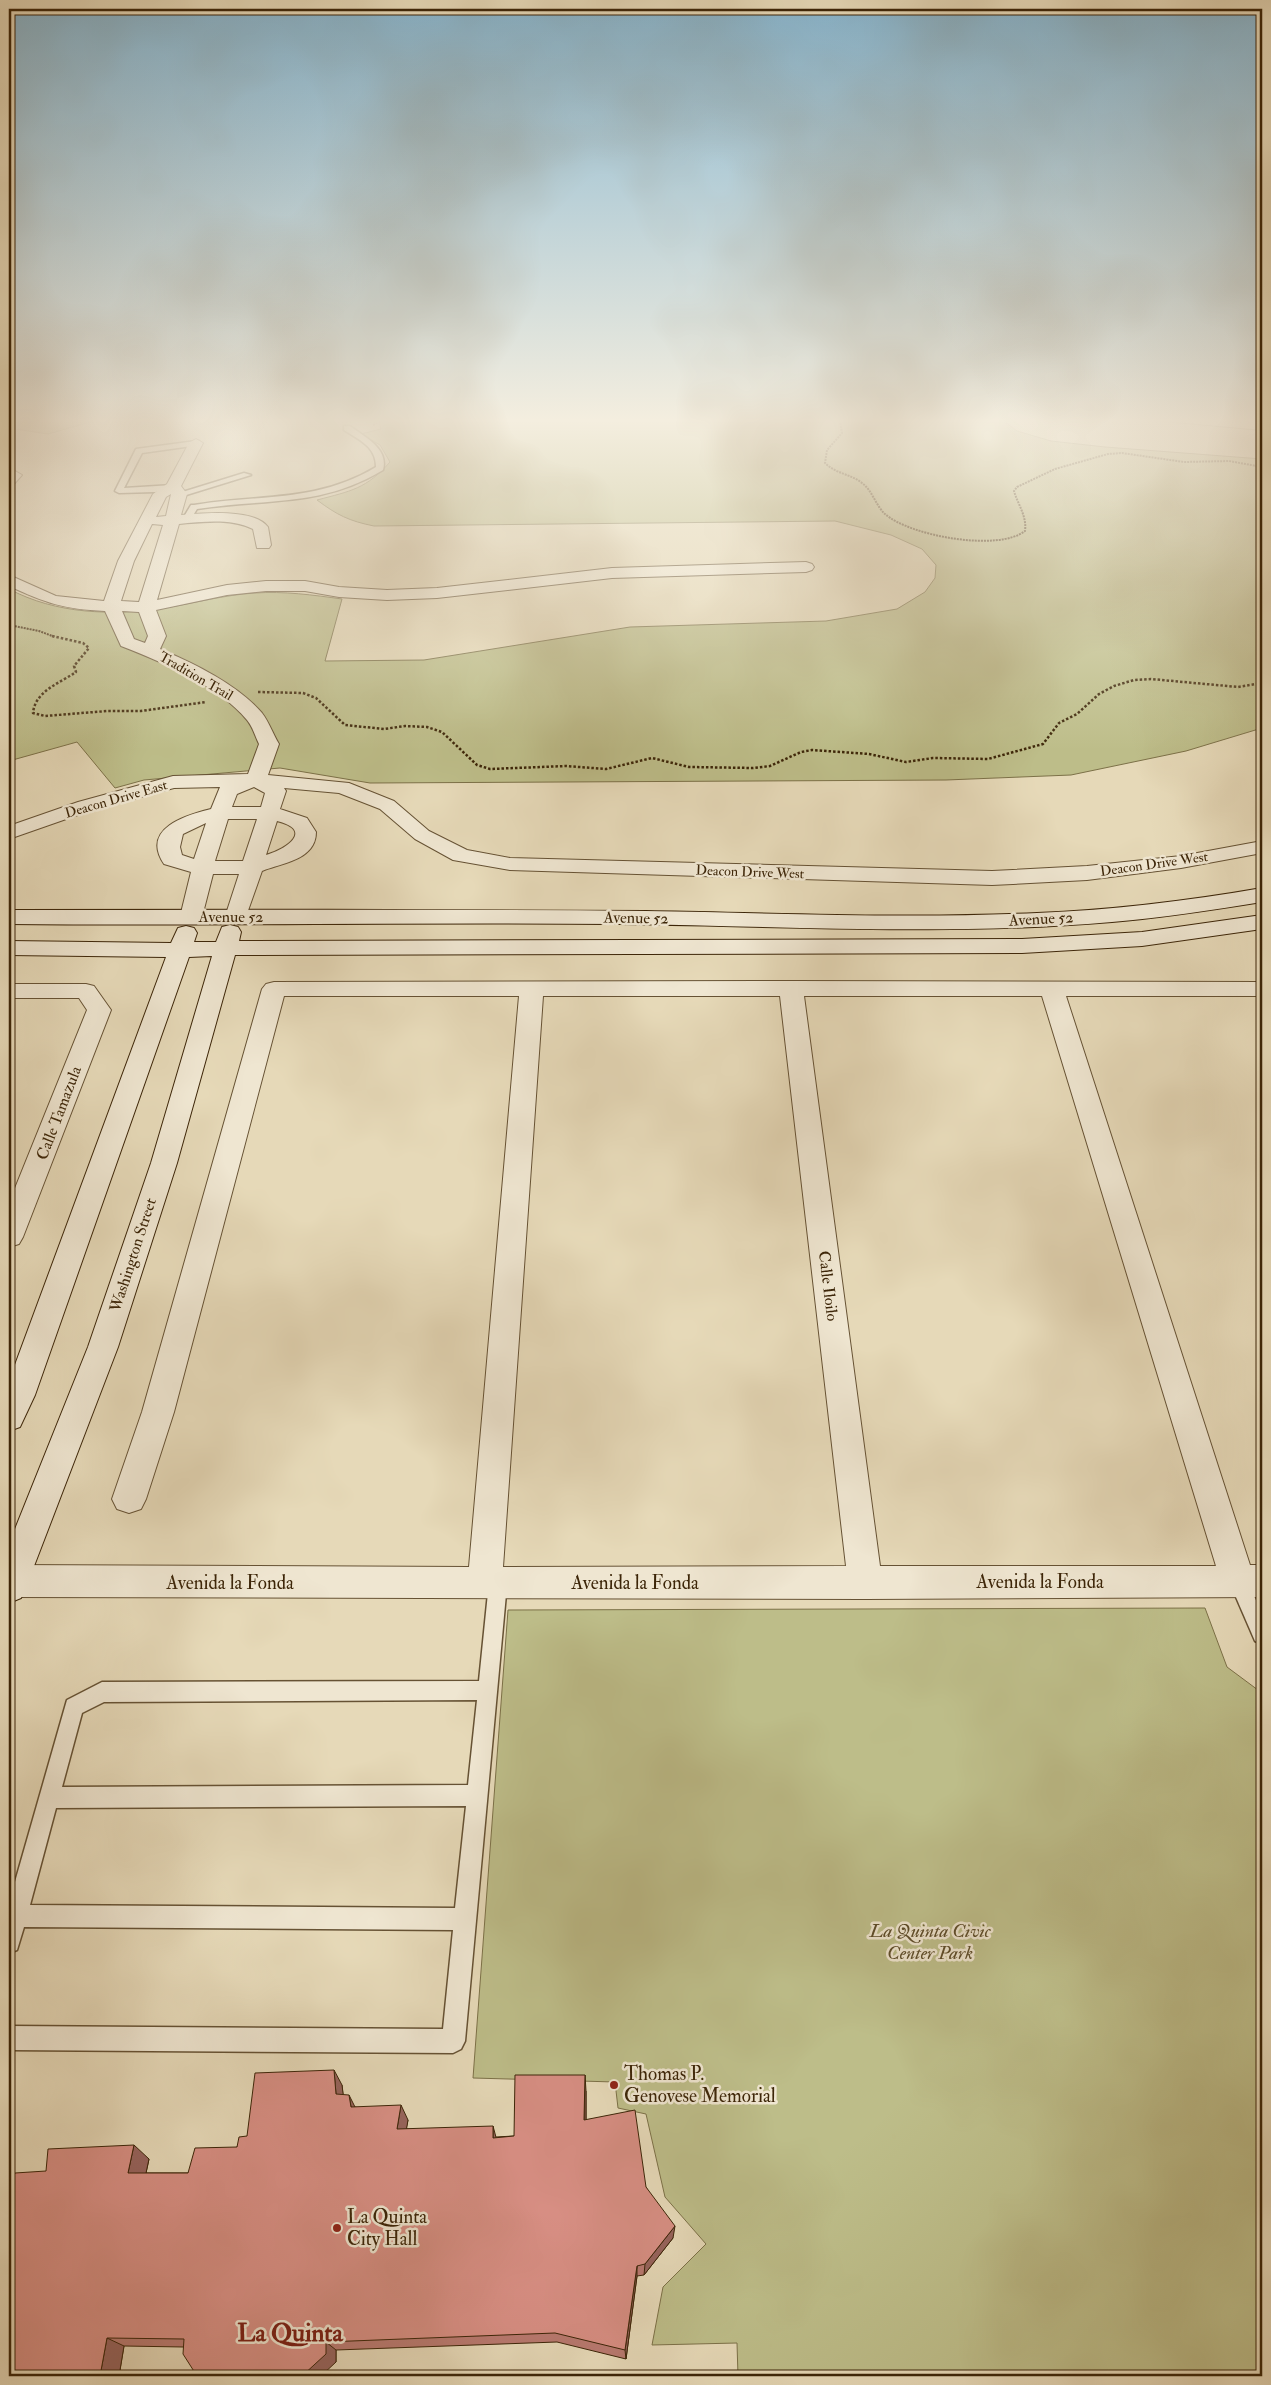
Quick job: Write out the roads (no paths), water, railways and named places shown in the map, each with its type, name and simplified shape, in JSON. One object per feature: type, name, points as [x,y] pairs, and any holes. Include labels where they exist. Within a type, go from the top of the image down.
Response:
[{"type":"street","points":[[112,606],[126,561],[142,528]]},
{"type":"street","points":[[146,607],[176,528]]},
{"type":"street","points":[[260,528],[263,545]]},
{"type":"street","points":[[9,580],[52,600],[82,605],[146,607],[227,590],[266,586],[305,586],[339,592],[387,595],[437,593],[612,573],[806,568]]},
{"type":"street","name":"Tradition Trail","points":[[112,606],[127,642],[152,650],[234,696],[256,718],[269,744],[256,780]]},
{"type":"street","name":"Tradition Trail","points":[[146,607],[157,636],[152,650]]},
{"type":"street","points":[[9,1418],[180,950],[202,876],[202,868],[228,790],[256,780],[276,791],[236,917]]},
{"type":"street","name":"Deacon Drive East","points":[[9,832],[85,806],[173,782],[256,780]]},
{"type":"street","name":"Deacon Drive West","points":[[256,780],[342,787],[387,805],[422,835],[461,855],[510,864],[992,878],[1087,873],[1181,862],[1262,847]]},
{"type":"street","points":[[220,813],[269,813],[293,819],[304,826],[306,837],[302,846],[290,854],[252,867],[202,868],[172,859],[168,846],[170,836],[177,826],[220,813]]},
{"type":"street","name":"Avenue 52","points":[[9,917],[557,917],[909,923],[1028,921],[1131,914],[1262,894]]},
{"type":"street","name":"Washington Street","points":[[10,1583],[103,1347],[164,1163],[224,948],[236,917]]},
{"type":"street","name":"Avenue 52","points":[[9,948],[180,950],[224,948],[1022,946],[1142,939],[1262,922]]},
{"type":"street","name":"Calle Iloilo","points":[[791,988],[865,1583]]},
{"type":"street","points":[[129,1499],[158,1412],[274,989],[1262,989]]},
{"type":"street","points":[[492,1583],[532,989]]},
{"type":"street","points":[[1052,989],[1250,1581]]},
{"type":"street","name":"Calle Tamazula","points":[[9,991],[86,991],[99,1010],[9,1237]]},
{"type":"street","name":"Avenida la Fonda","points":[[10,1583],[1250,1581]]},
{"type":"lane","points":[[1250,1581],[1262,1635]]},
{"type":"lane","points":[[9,2038],[453,2041],[487,1690],[492,1583]]},
{"type":"lane","points":[[9,1942],[74,1707],[102,1692],[487,1690]]},
{"type":"lane","points":[[49,1798],[477,1794]]},
{"type":"lane","points":[[16,1916],[465,1919]]},
{"type":"place","name":"Thomas P. Genovese Memorial","points":[[614,2085]]},
{"type":"place","name":"La Quinta City Hall","points":[[337,2228]]},
{"type":"district","name":"La Quinta","points":[[290,2333]]},
{"type":"park label","name":"La Quinta Civic Center Park","points":[[930,1942]]}]
